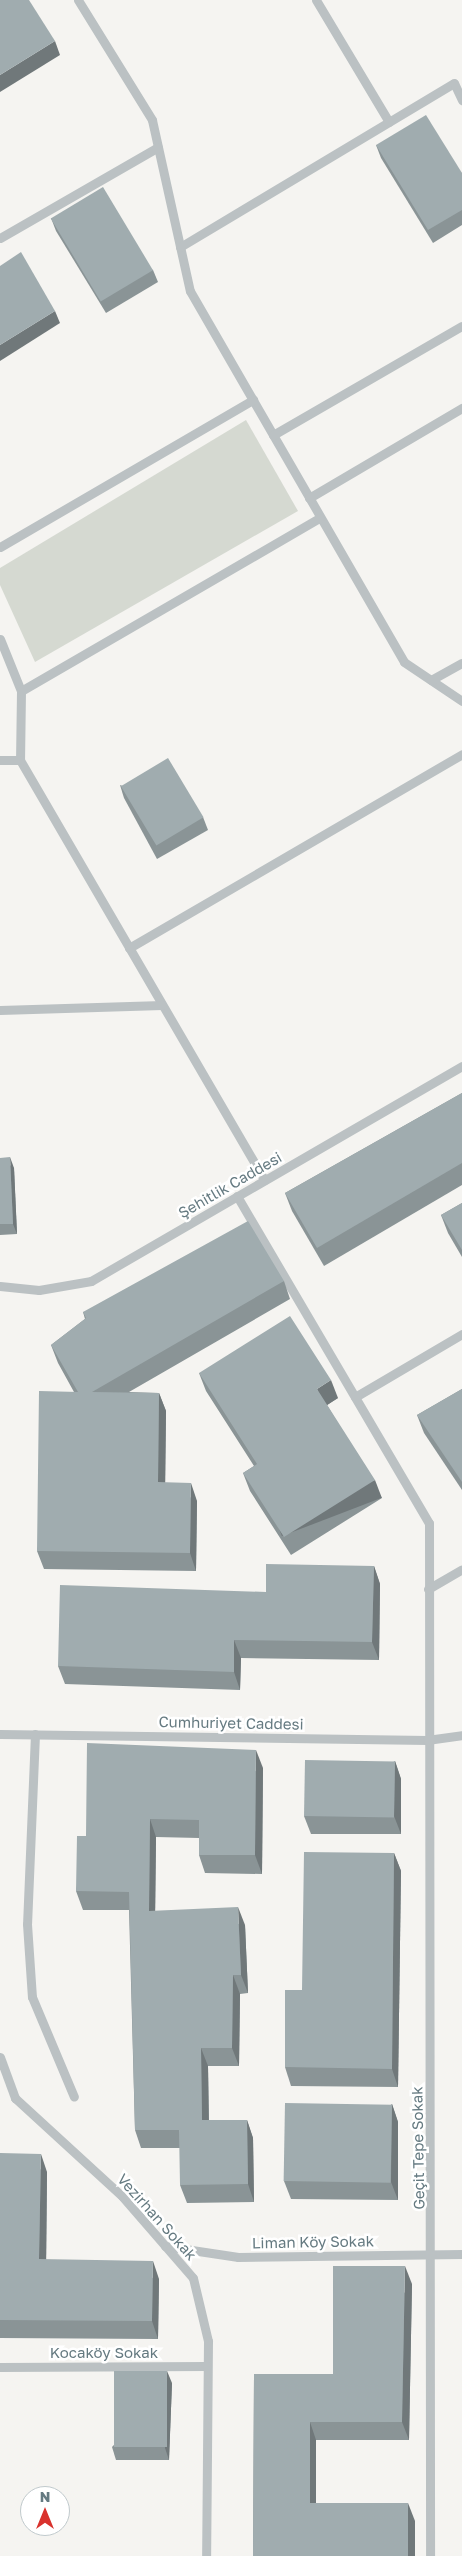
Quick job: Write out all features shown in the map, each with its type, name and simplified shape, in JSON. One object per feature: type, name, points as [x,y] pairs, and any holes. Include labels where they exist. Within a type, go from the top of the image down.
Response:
[{"type":"street","points":[[78,0],[152,120],[190,291],[404,662],[462,701]]},
{"type":"street","points":[[316,0],[389,122]]},
{"type":"street","points":[[180,247],[454,83],[462,100]]},
{"type":"street","points":[[0,238],[158,147]]},
{"type":"street","points":[[273,435],[462,326]]},
{"type":"street","points":[[0,547],[253,400]]},
{"type":"street","points":[[309,498],[462,408]]},
{"type":"street","points":[[22,691],[320,518]]},
{"type":"street","points":[[0,638],[22,691],[20,760],[264,1180]]},
{"type":"street","points":[[431,680],[462,663]]},
{"type":"street","points":[[129,948],[462,754]]},
{"type":"street","points":[[0,760],[20,760]]},
{"type":"street","points":[[0,1010],[162,1005]]},
{"type":"street","name":"Şehitlik Caddesi","points":[[0,1286],[39,1290],[91,1281],[462,1066]]},
{"type":"street","name":"Geçit Tepe Sokak","points":[[236,1196],[429,1523],[427,1740],[432,2254],[430,2556]]},
{"type":"street","points":[[355,1397],[462,1334]]},
{"type":"street","points":[[428,1589],[462,1569]]},
{"type":"street","name":"Cumhuriyet Caddesi","points":[[0,1734],[427,1740],[462,1734]]},
{"type":"street","points":[[35,1734],[27,1924],[32,1997],[74,2097]]},
{"type":"street","name":"Vezirhan Sokak","points":[[0,2057],[2,2079],[14,2098],[122,2196],[193,2278],[208,2341],[206,2556]]},
{"type":"street","name":"Liman Köy Sokak","points":[[166,2246],[238,2256],[462,2254]]},
{"type":"street","name":"Kocaköy Sokak","points":[[0,2367],[207,2366]]},
{"type":"shaded area","points":[[246,420],[298,511],[35,662],[0,585],[0,568]]},
{"type":"building","points":[[0,0],[29,0],[55,41],[0,75]]},
{"type":"building","points":[[426,115],[462,173],[462,210],[428,230],[376,145]]},
{"type":"building","points":[[103,187],[153,270],[101,302],[51,218]]},
{"type":"building","points":[[21,252],[55,311],[0,345],[0,266]]},
{"type":"building","points":[[168,758],[204,817],[156,845],[121,786]]},
{"type":"building","points":[[462,1093],[462,1163],[317,1248],[285,1193]]},
{"type":"building","points":[[10,1157],[13,1224],[0,1224],[0,1158]]},
{"type":"building","points":[[462,1203],[462,1250],[441,1215]]},
{"type":"building","points":[[248,1221],[284,1281],[92,1392],[159,1393],[158,1482],[191,1483],[190,1553],[37,1551],[39,1391],[78,1392],[51,1345],[86,1318],[83,1312]]},
{"type":"building","points":[[290,1316],[331,1380],[317,1389],[375,1480],[284,1537],[243,1473],[257,1464],[199,1373]]},
{"type":"building","points":[[462,1389],[462,1482],[417,1415]]},
{"type":"building","points":[[266,1564],[374,1566],[372,1642],[234,1640],[234,1672],[58,1666],[60,1585],[266,1592]]},
{"type":"building","points":[[87,1743],[256,1750],[255,1855],[199,1855],[199,1820],[150,1819],[149,1911],[238,1907],[241,1975],[233,1975],[232,2048],[201,2048],[202,2120],[247,2120],[248,2184],[180,2185],[179,2130],[135,2130],[129,1892],[76,1891],[77,1836],[86,1836]]},
{"type":"building","points":[[305,1760],[395,1762],[394,1818],[304,1816]]},
{"type":"building","points":[[304,1852],[394,1853],[392,2069],[285,2067],[285,1990],[302,1990]]},
{"type":"building","points":[[285,2103],[392,2105],[391,2183],[284,2181]]},
{"type":"building","points":[[0,2153],[41,2154],[39,2259],[153,2261],[152,2321],[0,2320]]},
{"type":"building","points":[[333,2266],[405,2266],[402,2422],[310,2422],[310,2503],[408,2503],[408,2556],[253,2556],[254,2374],[333,2374]]},
{"type":"building","points":[[114,2371],[167,2371],[167,2447],[114,2447]]}]
